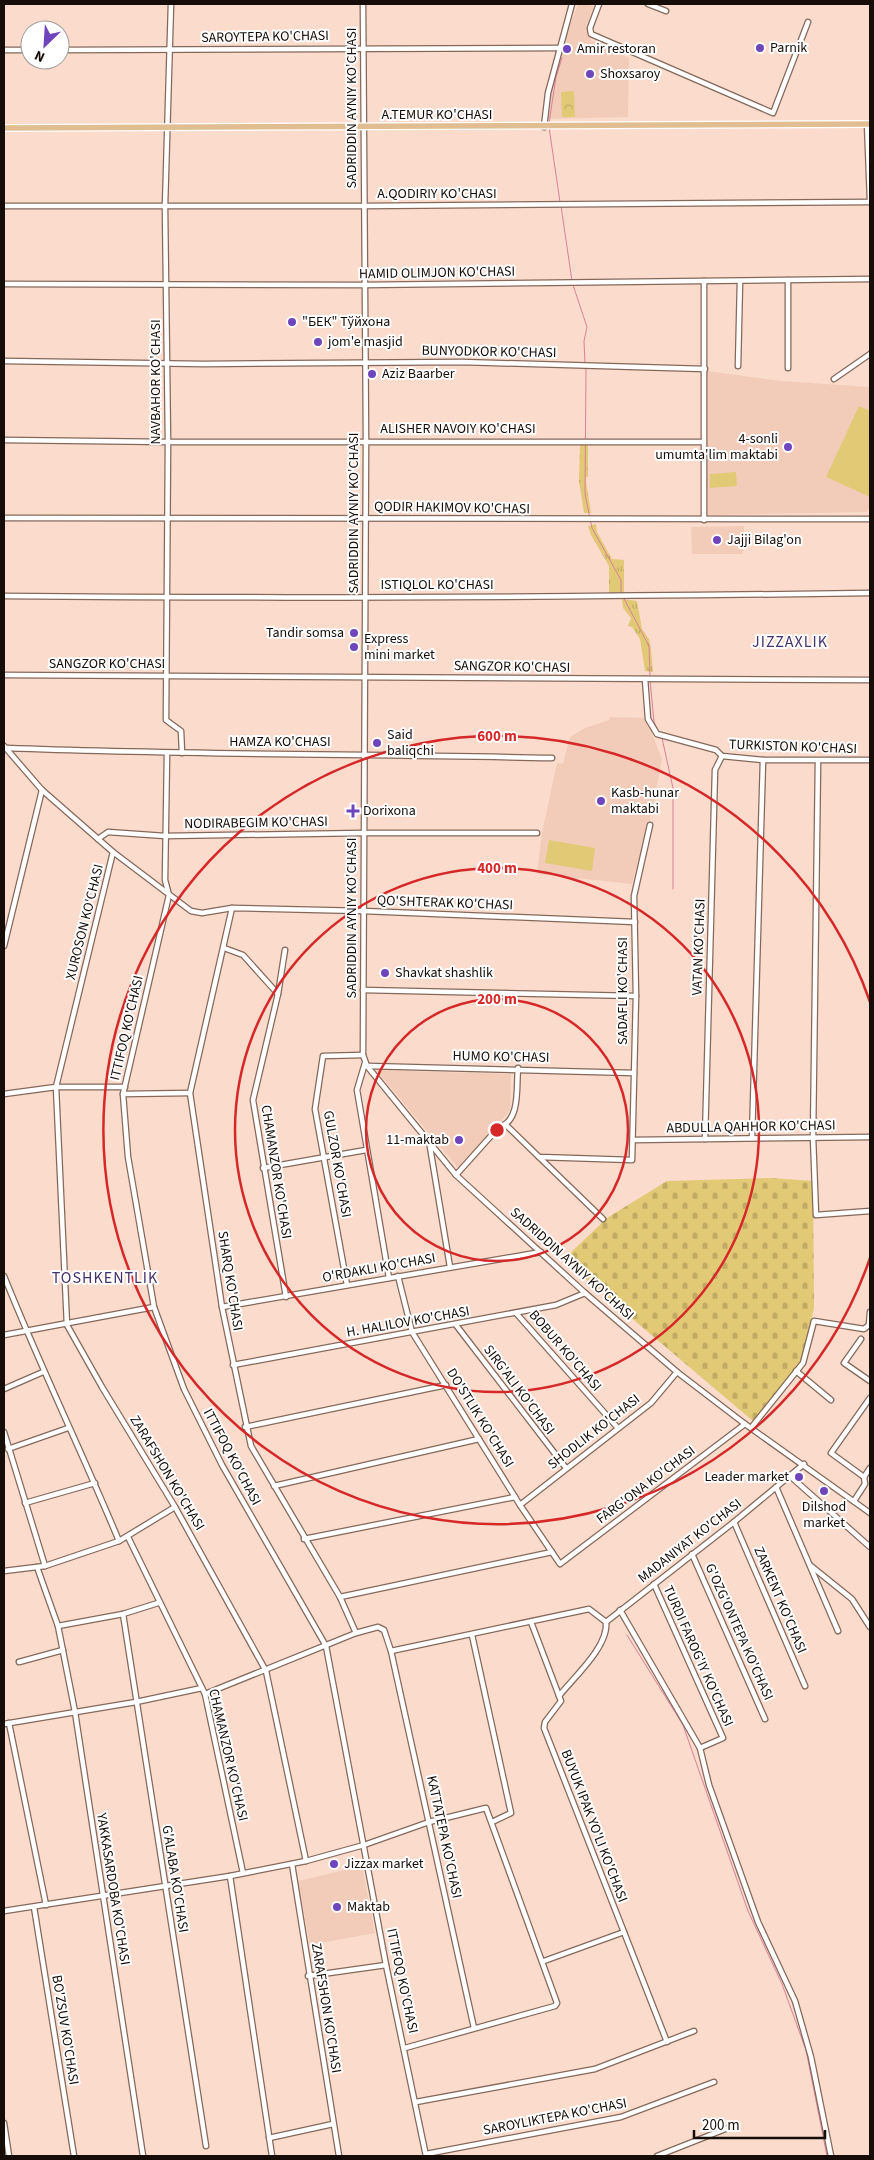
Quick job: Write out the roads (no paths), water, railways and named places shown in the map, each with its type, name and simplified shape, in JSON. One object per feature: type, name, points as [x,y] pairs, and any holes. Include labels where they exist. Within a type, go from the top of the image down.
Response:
[{"type":"main road","name":"A.TEMUR KO'CHASI","points":[[4,128],[364,128],[869,124]]},
{"type":"street","name":"NAVBAHOR KO'CHASI","points":[[171,4],[165,206],[168,363],[166,720],[181,731],[182,753]]},
{"type":"street","name":"SADRIDDIN AYNIY KO'CHASI","points":[[363,4],[366,440],[363,1055],[366,1064],[456,1175],[585,1293],[677,1372],[745,1424],[804,1464],[870,1513]]},
{"type":"street","points":[[544,126],[548,93],[572,4]]},
{"type":"street","points":[[599,4],[590,28],[591,34],[773,113],[808,22]]},
{"type":"street","points":[[648,4],[666,11]]},
{"type":"street","name":"SAROYTEPA KO'CHASI","points":[[70,50],[560,48]]},
{"type":"street","points":[[4,50],[20,50]]},
{"type":"street","points":[[869,124],[870,201]]},
{"type":"street","name":"A.QODIRIY KO'CHASI","points":[[4,206],[364,206],[870,201]]},
{"type":"street","name":"HAMID OLIMJON KO'CHASI","points":[[4,284],[364,285],[870,278]]},
{"type":"street","points":[[788,280],[788,368]]},
{"type":"street","points":[[704,281],[704,520]]},
{"type":"street","points":[[738,366],[740,281]]},
{"type":"street","points":[[834,378],[870,354]]},
{"type":"street","name":"BUNYODKOR KO'CHASI","points":[[4,361],[168,363],[365,361],[705,369]]},
{"type":"street","name":"ALISHER NAVOIY KO'CHASI","points":[[4,440],[168,442],[366,440],[703,442]]},
{"type":"street","name":"QODIR HAKIMOV KO'CHASI","points":[[4,518],[870,519]]},
{"type":"street","name":"ISTIQLOL KO'CHASI","points":[[4,596],[166,598],[619,597],[870,593]]},
{"type":"street","name":"SANGZOR KO'CHASI","points":[[4,675],[870,680]]},
{"type":"street","name":"TURKISTON KO'CHASI","points":[[646,679],[648,719],[655,733],[716,750],[722,756],[763,760],[870,760]]},
{"type":"street","name":"HAMZA KO'CHASI","points":[[5,747],[167,754],[364,754],[552,758]]},
{"type":"street","name":"XUROSON KO'CHASI","points":[[5,747],[42,790],[113,852],[56,1087]]},
{"type":"street","name":"ITTIFOQ KO'CHASI","points":[[167,754],[165,880],[169,895],[124,1094],[128,1157],[154,1307],[184,1389],[222,1465],[326,1646],[386,1964],[426,2155]]},
{"type":"street","name":"VATAN KO'CHASI","points":[[704,1139],[715,770],[722,756]]},
{"type":"street","points":[[752,1138],[763,760]]},
{"type":"street","points":[[818,760],[813,1137],[816,1215],[870,1211]]},
{"type":"street","points":[[4,946],[42,790]]},
{"type":"street","name":"SADAFLI KO'CHASI","points":[[539,1157],[632,1160],[636,996],[634,896],[650,824]]},
{"type":"street","name":"NODIRABEGIM KO'CHASI","points":[[98,839],[108,832],[165,836],[537,833]]},
{"type":"street","name":"QO'SHTERAK KO'CHASI","points":[[113,852],[191,911],[202,912],[232,908],[363,911],[635,922]]},
{"type":"street","name":"SHARQ KO'CHASI","points":[[232,908],[190,1093],[222,1307],[245,1427],[251,1446],[304,1540],[340,1597],[356,1633]]},
{"type":"street","points":[[224,948],[243,955],[278,994]]},
{"type":"street","name":"CHAMANZOR KO'CHASI","points":[[285,950],[278,994],[253,1100],[286,1297]]},
{"type":"street","points":[[363,990],[636,996]]},
{"type":"street","name":"GULZOR KO'CHASI","points":[[347,1285],[315,1109],[323,1056],[363,1055]]},
{"type":"street","points":[[366,1064],[357,1090],[389,1278]]},
{"type":"street","name":"HUMO KO'CHASI","points":[[366,1064],[634,1073]]},
{"type":"street","points":[[456,1175],[499,1127],[506,1125],[514,1117],[518,1068]]},
{"type":"street","points":[[4,1094],[56,1087],[125,1087]]},
{"type":"street","name":"ZARAFSHON KO'CHASI","points":[[56,1087],[67,1325],[102,1387],[175,1507],[266,1671],[306,1861]]},
{"type":"street","points":[[124,1094],[190,1093]]},
{"type":"street","points":[[506,1125],[603,1219]]},
{"type":"street","name":"ABDULLA QAHHOR KO'CHASI","points":[[633,1140],[870,1137]]},
{"type":"street","points":[[429,1140],[450,1267]]},
{"type":"street","points":[[263,1168],[366,1150]]},
{"type":"street","name":"O'RDAKLI KO'CHASI","points":[[222,1307],[540,1252]]},
{"type":"street","points":[[4,1276],[42,1372],[95,1483],[119,1541]]},
{"type":"street","name":"DO'STLIK KO'CHASI","points":[[398,1276],[412,1332],[520,1505],[560,1564]]},
{"type":"street","name":"H. HALILOV KO'CHASI","points":[[233,1365],[516,1313],[567,1302],[585,1293]]},
{"type":"street","points":[[4,1335],[67,1325],[154,1307]]},
{"type":"street","points":[[751,1428],[803,1363],[814,1321],[864,1329],[869,1325],[870,1312]]},
{"type":"street","name":"BOBUR KO'CHASI","points":[[516,1313],[617,1427]]},
{"type":"street","name":"SIRG'ALI KO'CHASI","points":[[456,1325],[566,1468]]},
{"type":"street","points":[[861,1339],[844,1363],[870,1381]]},
{"type":"street","points":[[796,1371],[831,1400]]},
{"type":"street","points":[[4,1389],[42,1372]]},
{"type":"street","name":"SHODLIK KO'CHASI","points":[[520,1505],[617,1427],[651,1403],[677,1372]]},
{"type":"street","points":[[245,1427],[446,1385]]},
{"type":"street","points":[[864,1477],[831,1453],[870,1398]]},
{"type":"street","name":"FARG'ONA KO'CHASI","points":[[560,1564],[745,1424]]},
{"type":"street","points":[[8,1449],[68,1428]]},
{"type":"street","points":[[4,1432],[45,1566]]},
{"type":"street","points":[[274,1486],[479,1439]]},
{"type":"street","name":"MADANIYAT KO'CHASI","points":[[606,1622],[734,1522],[804,1464]]},
{"type":"street","points":[[854,1501],[865,1484],[864,1477],[870,1468]]},
{"type":"street","points":[[790,1476],[870,1546]]},
{"type":"street","points":[[25,1503],[95,1483]]},
{"type":"street","points":[[776,1487],[838,1631]]},
{"type":"street","points":[[304,1540],[515,1497]]},
{"type":"street","points":[[4,1570],[45,1566],[119,1541],[175,1507]]},
{"type":"street","name":"ZARKENT KO'CHASI","points":[[734,1522],[805,1686]]},
{"type":"street","name":"CHAMANZOR KO'CHASI","points":[[128,1537],[158,1603],[205,1694],[243,1873]]},
{"type":"street","points":[[340,1597],[552,1552]]},
{"type":"street","name":"G'OZG'ONTEPA KO'CHASI","points":[[692,1554],[765,1719]]},
{"type":"street","points":[[810,1565],[852,1600],[870,1627]]},
{"type":"street","name":"YAKKASARDOBA KO'CHASI","points":[[37,1567],[58,1626],[75,1712],[143,2156]]},
{"type":"street","name":"TURDI FAROG'IY KO'CHASI","points":[[654,1584],[723,1738],[700,1748]]},
{"type":"street","points":[[58,1626],[123,1614],[158,1603]]},
{"type":"street","points":[[391,1651],[589,1609],[606,1622],[607,1631],[602,1644],[559,1696],[531,1622]]},
{"type":"street","points":[[620,1610],[700,1748],[709,1785],[758,1922],[796,2001],[813,2066],[831,2156]]},
{"type":"street","name":"G'ALABA KO'CHASI","points":[[123,1614],[206,2146]]},
{"type":"street","name":"KATTATEPA KO'CHASI","points":[[356,1633],[381,1627],[391,1651],[474,2028]]},
{"type":"street","points":[[205,1694],[266,1671],[356,1633]]},
{"type":"street","points":[[472,1635],[511,1814],[492,1822]]},
{"type":"street","points":[[19,1662],[62,1650]]},
{"type":"street","points":[[46,1905],[6,1723],[136,1702],[202,1688]]},
{"type":"street","name":"BUYUK IPAK YO'LI KO'CHASI","points":[[559,1696],[561,1702],[545,1722],[544,1728],[667,2042]]},
{"type":"street","points":[[4,1911],[230,1876],[292,1864],[364,1845],[429,1822],[486,1808],[544,1961],[557,1999],[555,2006],[405,2048]]},
{"type":"street","name":"ZARAFSHON KO'CHASI","points":[[292,1864],[308,1976],[339,2156]]},
{"type":"street","points":[[230,1876],[272,2156]]},
{"type":"street","name":"BO'ZSUV KO'CHASI","points":[[34,1907],[74,2156]]},
{"type":"street","points":[[544,1961],[624,1932]]},
{"type":"street","points":[[308,1976],[386,1964]]},
{"type":"street","points":[[416,2102],[590,2071],[694,2032]]},
{"type":"street","name":"SAROYLIKTEPA KO'CHASI","points":[[426,2155],[616,2118],[714,2082]]},
{"type":"street","points":[[4,2123],[9,2156]]},
{"type":"street","points":[[269,2138],[333,2124]]},
{"type":"street","points":[[657,2156],[733,2126]]},
{"type":"waterway","points":[[549,123],[556,77],[562,58]]},
{"type":"waterway","points":[[549,127],[560,202]]},
{"type":"waterway","points":[[561,206],[572,281]]},
{"type":"waterway","points":[[573,285],[587,327],[584,341],[585,364]]},
{"type":"waterway","points":[[586,368],[585,494],[592,528],[621,580],[621,593],[649,646],[650,676]]},
{"type":"waterway","points":[[650,680],[654,722],[659,732]]},
{"type":"waterway","points":[[662,738],[673,788],[673,889]]},
{"type":"waterway","points":[[627,1635],[683,1725],[748,1911],[782,1984],[806,2050],[827,2156]]},
{"type":"place","name":"Parnik","points":[[760,48]]},
{"type":"place","name":"Amir restoran","points":[[567,49]]},
{"type":"place","name":"Shoxsaroy","points":[[590,74]]},
{"type":"place","name":"\"БЕК\" Тўйхона","points":[[292,322]]},
{"type":"place","name":"jom'e masjid","points":[[318,342]]},
{"type":"place","name":"Aziz Baarber","points":[[372,374]]},
{"type":"place","name":"4-sonli umumta'lim maktabi","points":[[788,447]]},
{"type":"place","name":"Jajji Bilag'on","points":[[717,540]]},
{"type":"place","name":"Tandir somsa","points":[[354,633]]},
{"type":"place","name":"Express mini market","points":[[354,647]]},
{"type":"place","name":"Said baliqchi","points":[[377,743]]},
{"type":"place","name":"Kasb-hunar maktabi","points":[[601,801]]},
{"type":"place","name":"Dorixona","points":[[353,811]]},
{"type":"place","name":"Shavkat shashlik","points":[[385,973]]},
{"type":"place","name":"11-maktab","points":[[459,1140]]},
{"type":"place","name":"Leader market","points":[[799,1477]]},
{"type":"place","name":"Dilshod market","points":[[824,1491]]},
{"type":"place","name":"Jizzax market","points":[[334,1864]]},
{"type":"place","name":"Maktab","points":[[337,1907]]},
{"type":"district","name":"JIZZAXLIK","points":[[790,642]]},
{"type":"district","name":"TOSHKENTLIK","points":[[105,1278]]}]
